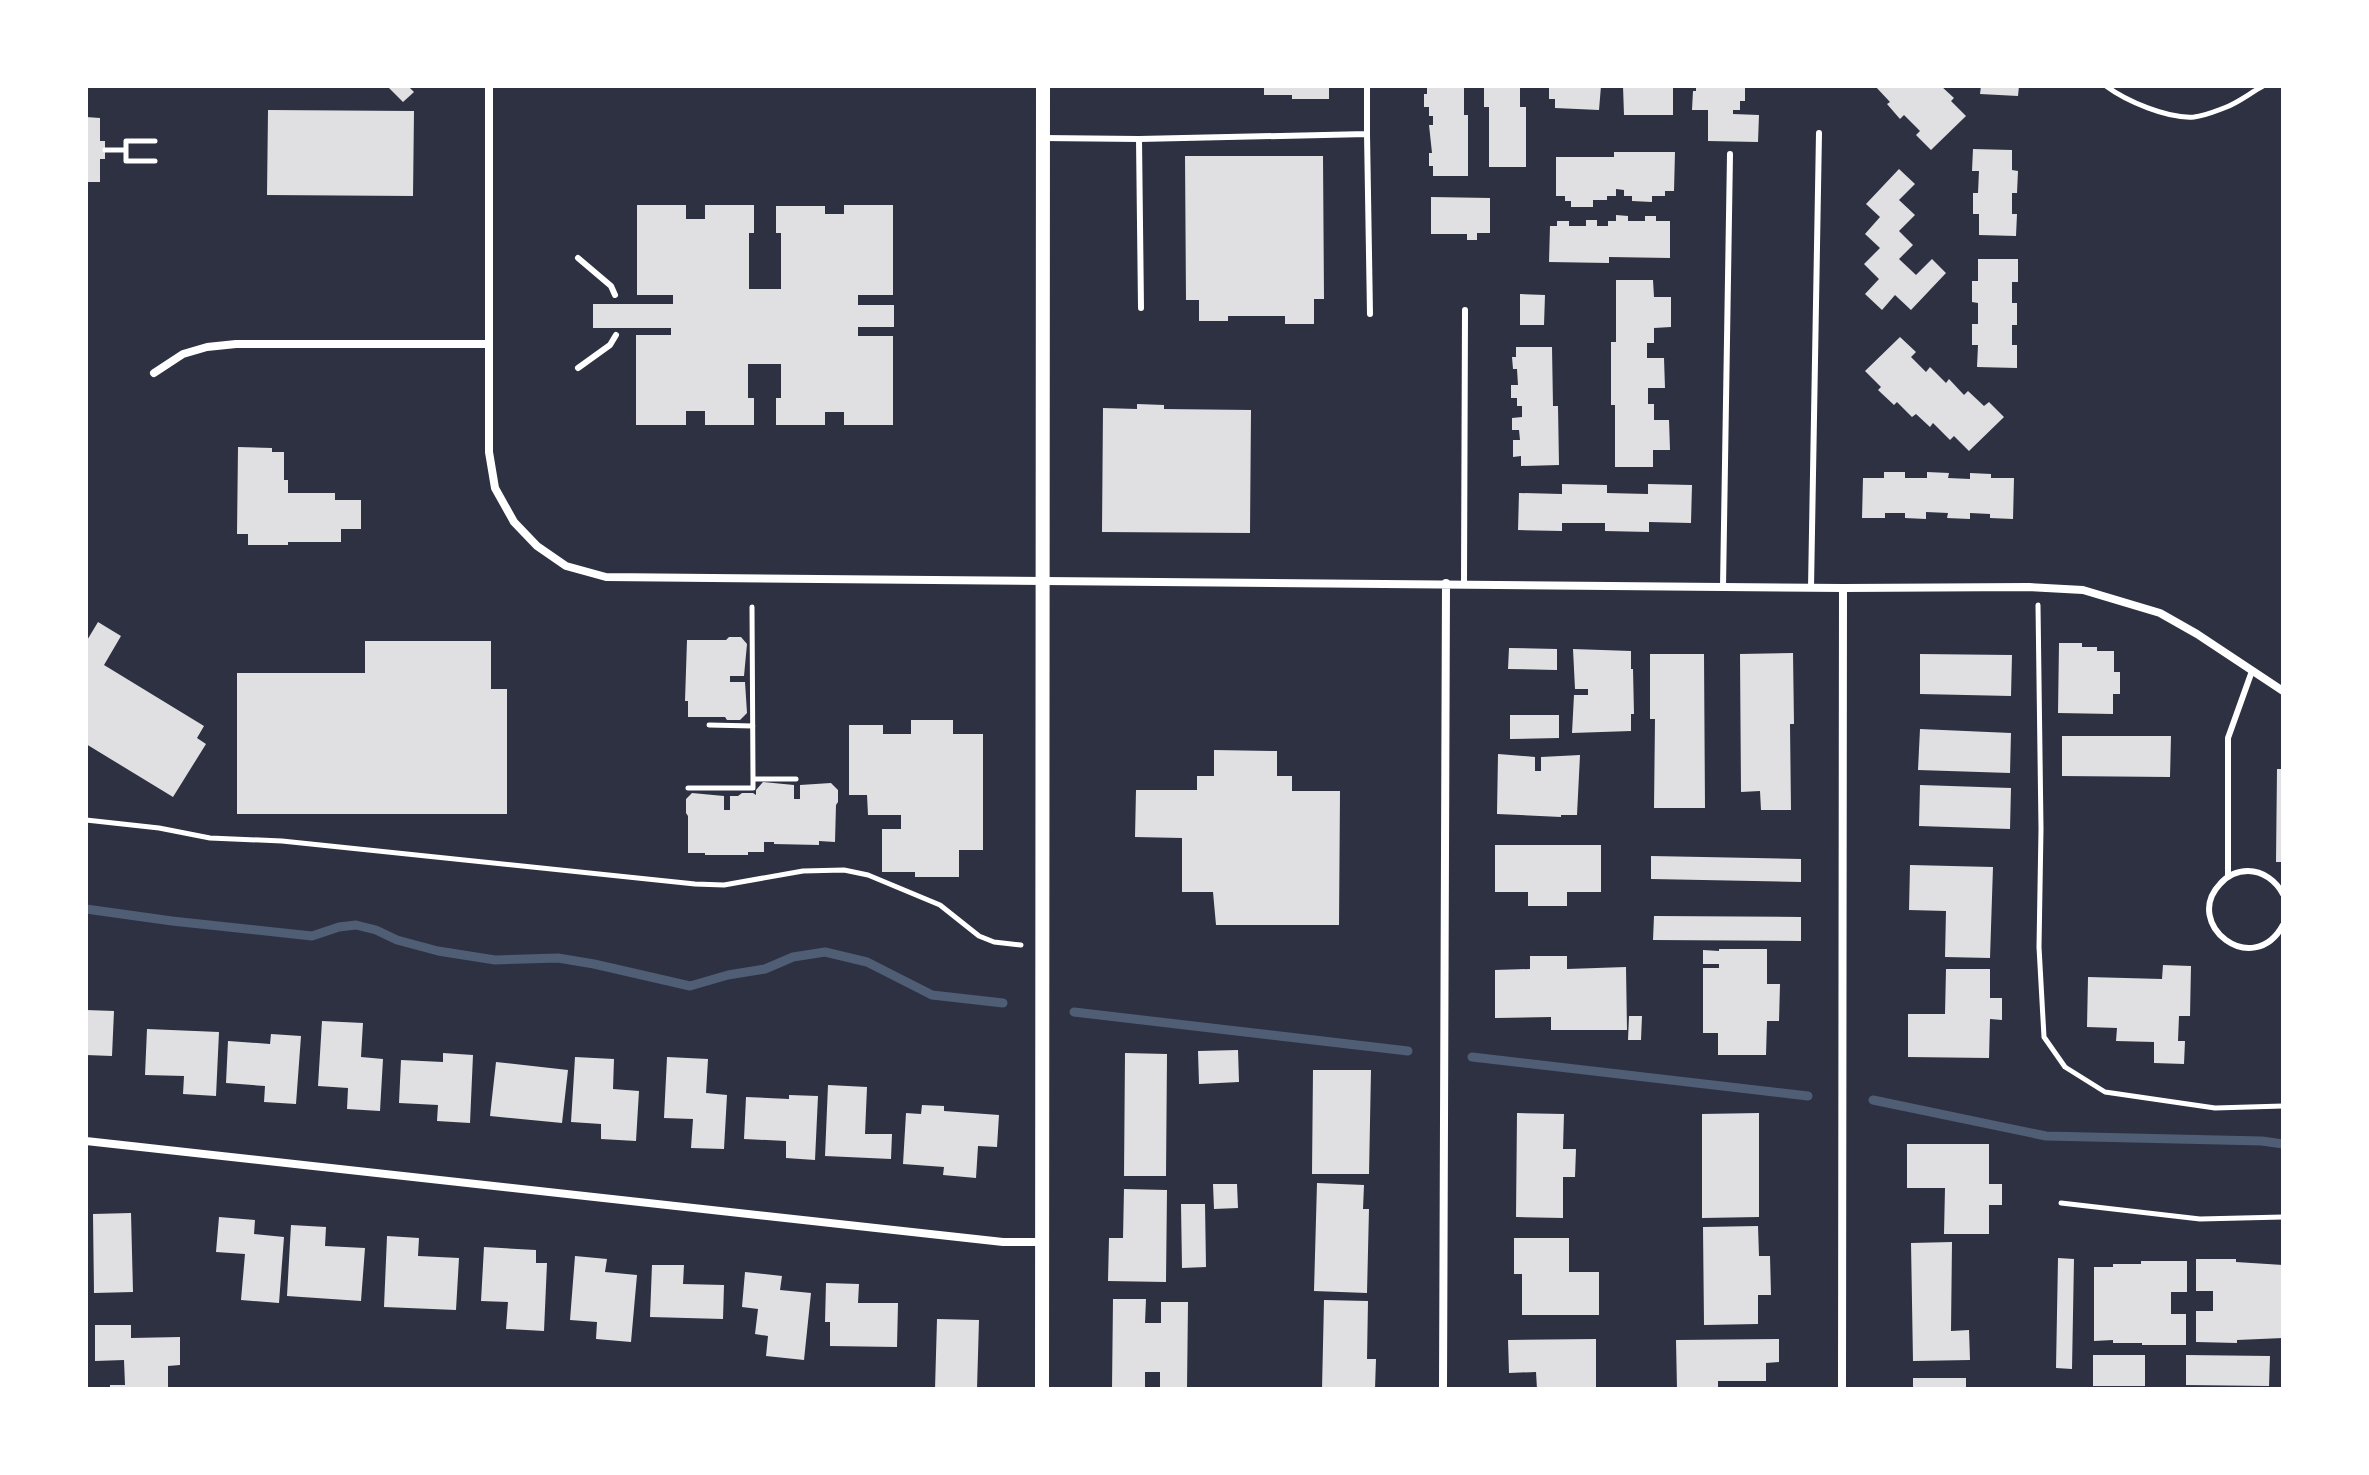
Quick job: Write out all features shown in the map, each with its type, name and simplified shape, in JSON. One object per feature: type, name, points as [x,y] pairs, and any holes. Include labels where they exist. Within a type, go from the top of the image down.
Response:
[{"type":"street","points":[[489,86],[489,452],[495,488],[514,522],[537,546],[566,566],[606,577],[2083,590],[2160,613],[2283,691]]},
{"type":"street","points":[[1042,1389],[1043,86]]},
{"type":"street","points":[[154,373],[183,354],[207,347],[236,344],[489,344]]},
{"type":"street","points":[[1443,1389],[1446,583]]},
{"type":"street","points":[[1842,1389],[1843,588]]},
{"type":"street","points":[[86,1141],[987,1240],[1043,1242]]},
{"type":"lane","points":[[1367,86],[1370,314]]},
{"type":"lane","points":[[1811,588],[1819,133]]},
{"type":"lane","points":[[1043,138],[1367,134]]},
{"type":"lane","points":[[1139,139],[1141,308]]},
{"type":"lane","points":[[1723,587],[1730,154]]},
{"type":"lane","points":[[578,258],[611,286],[615,295]]},
{"type":"lane","points":[[1464,584],[1465,310]]},
{"type":"lane","points":[[578,368],[610,345],[616,335]]},
{"type":"lane","points":[[2228,877],[2228,738],[2252,671]]},
{"type":"lane","points":[[2283,894],[2269,877],[2245,871],[2228,877],[2214,891],[2210,903],[2214,928],[2221,938],[2232,945],[2257,947],[2269,942],[2283,925]]},
{"type":"path","points":[[2106,86],[2117,95],[2144,106],[2173,115],[2194,117],[2228,107],[2263,86]]},
{"type":"path","points":[[155,141],[126,141],[126,161],[155,161]]},
{"type":"path","points":[[105,150],[126,150]]},
{"type":"path","points":[[2038,588],[2039,947],[2044,1037],[2065,1067],[2105,1092],[2215,1108],[2283,1106]]},
{"type":"path","points":[[688,788],[753,788],[752,607]]},
{"type":"path","points":[[709,725],[753,726]]},
{"type":"path","points":[[753,779],[796,779]]},
{"type":"path","points":[[86,820],[159,828],[210,838],[282,841],[695,884],[724,885],[803,871],[844,870],[868,875],[940,905],[979,936],[994,942],[1042,946]]},
{"type":"path","points":[[2061,1203],[2200,1219],[2283,1217]]},
{"type":"building","points":[[387,86],[408,86],[414,92],[403,102]]},
{"type":"building","points":[[1264,86],[1329,86],[1329,99],[1264,95]]},
{"type":"building","points":[[1427,86],[1464,86],[1464,115],[1468,115],[1468,176],[1433,176],[1433,166],[1429,166],[1429,153],[1432,153],[1429,125],[1433,125],[1433,116],[1429,116],[1429,107],[1424,107]]},
{"type":"building","points":[[1484,86],[1520,86],[1520,107],[1526,107],[1526,167],[1489,167],[1489,107],[1484,107]]},
{"type":"building","points":[[1549,86],[1601,86],[1599,110],[1555,108],[1555,99],[1549,99]]},
{"type":"building","points":[[1623,86],[1673,86],[1673,115],[1624,115]]},
{"type":"building","points":[[1696,86],[1745,86],[1745,101],[1740,101],[1740,110],[1733,110],[1733,114],[1759,115],[1758,142],[1708,141],[1708,110],[1692,110]]},
{"type":"building","points":[[1875,86],[1941,86],[1966,116],[1931,150],[1916,135],[1920,131],[1904,115],[1900,119]]},
{"type":"building","points":[[1981,86],[2019,86],[2018,96],[1980,94]]},
{"type":"building","points":[[268,110],[414,111],[413,196],[267,195]]},
{"type":"building","points":[[86,117],[100,118],[100,141],[105,141],[105,159],[100,159],[100,182],[86,182]]},
{"type":"building","points":[[1973,149],[2012,150],[2012,170],[2018,171],[2017,193],[2012,193],[2012,214],[2017,214],[2016,236],[1979,235],[1979,214],[1973,214],[1973,193],[1978,193],[1979,171],[1972,171]]},
{"type":"building","points":[[1614,152],[1675,152],[1674,191],[1665,191],[1665,196],[1652,196],[1652,202],[1632,201],[1632,196],[1624,196],[1624,190],[1616,189],[1616,196],[1593,200],[1593,207],[1571,207],[1571,201],[1565,201],[1565,196],[1556,196],[1556,157],[1614,157]]},
{"type":"building","points":[[1185,156],[1323,156],[1324,299],[1314,299],[1314,324],[1285,324],[1285,316],[1228,316],[1228,321],[1199,321],[1199,300],[1186,300]]},
{"type":"building","points":[[1899,169],[1915,184],[1899,200],[1915,215],[1899,231],[1913,245],[1899,259],[1916,275],[1932,259],[1946,273],[1911,310],[1895,295],[1882,310],[1865,294],[1879,279],[1864,264],[1880,248],[1865,234],[1880,217],[1866,204]]},
{"type":"building","points":[[1431,197],[1490,198],[1490,233],[1477,233],[1477,240],[1467,240],[1467,234],[1431,234]]},
{"type":"building","points":[[637,205],[686,205],[686,219],[705,219],[705,205],[754,205],[754,233],[749,233],[749,289],[781,289],[781,233],[776,233],[776,206],[825,206],[825,214],[844,214],[844,205],[893,205],[893,295],[858,295],[858,305],[894,305],[894,327],[858,327],[858,336],[893,336],[893,425],[844,425],[844,412],[825,412],[825,425],[776,425],[776,398],[781,398],[781,364],[748,364],[748,398],[754,398],[754,425],[705,425],[705,411],[686,411],[686,425],[636,425],[636,335],[671,335],[671,328],[593,328],[593,304],[673,304],[673,295],[637,295]]},
{"type":"building","points":[[1616,215],[1628,216],[1628,221],[1645,221],[1645,216],[1656,216],[1656,221],[1670,221],[1670,258],[1609,257],[1609,263],[1549,262],[1550,226],[1557,226],[1557,221],[1569,221],[1569,226],[1586,226],[1586,220],[1597,220],[1597,226],[1608,226],[1608,221],[1616,221]]},
{"type":"building","points":[[1978,259],[2018,259],[2018,282],[2012,282],[2012,303],[2017,303],[2017,325],[2012,325],[2012,345],[2017,345],[2017,368],[1977,367],[1978,345],[1972,345],[1972,324],[1978,324],[1978,303],[1972,302],[1972,281],[1978,281]]},
{"type":"building","points":[[1616,280],[1653,280],[1654,297],[1671,297],[1671,327],[1654,328],[1654,343],[1647,343],[1647,358],[1664,358],[1665,388],[1648,388],[1648,404],[1654,404],[1654,420],[1669,420],[1670,450],[1653,450],[1653,467],[1615,467],[1611,342],[1616,342]]},
{"type":"building","points":[[1520,294],[1545,295],[1544,325],[1520,325]]},
{"type":"building","points":[[1900,337],[1916,352],[1911,357],[1926,372],[1930,367],[1946,383],[1949,379],[1964,395],[1968,391],[1984,406],[1989,402],[2004,417],[1969,451],[1954,436],[1950,440],[1933,423],[1930,427],[1916,414],[1912,417],[1897,402],[1894,405],[1878,390],[1881,387],[1865,371]]},
{"type":"building","points":[[1516,347],[1552,347],[1553,406],[1558,406],[1559,465],[1521,466],[1521,456],[1513,457],[1513,440],[1520,440],[1519,430],[1512,430],[1512,418],[1522,417],[1522,406],[1517,406],[1517,398],[1511,398],[1511,385],[1518,385],[1512,357],[1516,357]]},
{"type":"building","points":[[1137,404],[1164,405],[1164,409],[1251,410],[1250,533],[1102,532],[1103,408],[1137,409]]},
{"type":"building","points":[[238,447],[272,448],[272,452],[284,452],[284,480],[288,480],[288,493],[335,493],[335,500],[361,500],[361,529],[341,529],[341,542],[248,545],[248,534],[237,534]]},
{"type":"building","points":[[1884,472],[1905,472],[1905,478],[1927,478],[1927,472],[1949,473],[1948,478],[1970,479],[1970,473],[1991,474],[1991,478],[2014,478],[2013,519],[1970,513],[1970,519],[1947,518],[1948,513],[1926,512],[1926,519],[1905,518],[1905,513],[1885,513],[1885,518],[1862,518],[1863,478],[1884,478]]},
{"type":"building","points":[[1562,484],[1607,485],[1607,493],[1648,494],[1648,484],[1692,485],[1691,523],[1649,522],[1649,532],[1605,531],[1605,523],[1562,523],[1562,531],[1518,530],[1519,493],[1562,494]]},
{"type":"building","points":[[98,622],[121,636],[104,665],[204,726],[197,738],[206,744],[173,797],[86,744],[86,642]]},
{"type":"building","points":[[741,637],[747,644],[744,676],[730,676],[730,682],[745,682],[747,713],[740,720],[688,717],[688,701],[685,701],[687,640],[726,640]]},
{"type":"building","points":[[365,641],[491,641],[491,689],[507,689],[507,814],[237,814],[237,673],[365,673]]},
{"type":"building","points":[[2059,643],[2082,643],[2082,647],[2097,647],[2097,651],[2114,651],[2114,672],[2120,672],[2120,694],[2113,694],[2113,714],[2058,713]]},
{"type":"building","points":[[1509,648],[1557,649],[1557,670],[1508,669]]},
{"type":"building","points":[[1573,649],[1631,651],[1634,714],[1631,714],[1631,731],[1572,733],[1574,695],[1588,695],[1588,689],[1575,689]]},
{"type":"building","points":[[1793,653],[1791,810],[1761,810],[1760,791],[1741,792],[1740,654]]},
{"type":"building","points":[[1650,654],[1704,654],[1705,808],[1654,808],[1655,719],[1650,719]]},
{"type":"building","points":[[1920,654],[2012,655],[2011,696],[1920,694]]},
{"type":"building","points":[[1510,715],[1559,715],[1559,738],[1510,739]]},
{"type":"building","points":[[911,720],[953,720],[953,734],[983,734],[983,850],[959,850],[959,877],[915,877],[915,872],[882,872],[882,829],[901,829],[901,815],[868,815],[867,795],[849,795],[849,725],[883,725],[883,734],[911,734]]},
{"type":"building","points":[[1920,729],[2011,733],[2010,773],[1918,770]]},
{"type":"building","points":[[2062,736],[2171,736],[2170,777],[2062,776]]},
{"type":"building","points":[[1214,750],[1277,751],[1277,776],[1292,776],[1292,791],[1340,791],[1339,925],[1216,925],[1213,892],[1182,892],[1182,838],[1135,837],[1136,790],[1197,790],[1197,776],[1214,776]]},
{"type":"building","points":[[1498,754],[1535,757],[1535,771],[1541,771],[1541,757],[1580,755],[1577,815],[1497,814]]},
{"type":"building","points":[[2277,769],[2283,769],[2283,862],[2276,862]]},
{"type":"building","points":[[763,782],[794,785],[794,799],[800,799],[800,785],[831,783],[838,790],[835,842],[819,841],[819,845],[764,842],[764,852],[748,852],[748,855],[688,853],[686,799],[692,793],[724,796],[724,810],[730,810],[730,796],[742,793],[756,795]]},
{"type":"building","points":[[1920,785],[2011,788],[2010,829],[1919,826]]},
{"type":"building","points":[[1495,845],[1601,845],[1601,892],[1567,892],[1567,906],[1528,906],[1528,892],[1495,892]]},
{"type":"building","points":[[1651,856],[1801,859],[1801,882],[1651,879]]},
{"type":"building","points":[[1910,865],[1993,867],[1990,958],[1945,957],[1946,911],[1909,910]]},
{"type":"building","points":[[1654,916],[1801,917],[1801,941],[1653,940]]},
{"type":"building","points":[[1767,949],[1767,984],[1780,984],[1779,1021],[1767,1021],[1766,1055],[1718,1055],[1718,1033],[1703,1033],[1703,968],[1719,968],[1719,964],[1703,964],[1703,950]]},
{"type":"building","points":[[1530,956],[1567,956],[1567,969],[1626,967],[1627,1030],[1551,1030],[1551,1017],[1495,1018],[1495,970],[1530,969]]},
{"type":"building","points":[[2163,965],[2191,966],[2190,1016],[2179,1016],[2178,1041],[2185,1041],[2184,1064],[2154,1063],[2154,1042],[2116,1041],[2117,1028],[2087,1027],[2088,977],[2162,979]]},
{"type":"building","points":[[1946,969],[1990,969],[1990,998],[2002,998],[2002,1020],[1990,1019],[1989,1058],[1908,1057],[1908,1014],[1945,1014]]},
{"type":"building","points":[[86,1010],[114,1011],[112,1056],[86,1055]]},
{"type":"building","points":[[1629,1016],[1642,1016],[1641,1040],[1628,1040]]},
{"type":"building","points":[[322,1021],[363,1023],[361,1057],[383,1059],[380,1111],[347,1109],[348,1088],[318,1086]]},
{"type":"building","points":[[147,1029],[219,1032],[216,1096],[183,1094],[184,1076],[145,1075]]},
{"type":"building","points":[[271,1034],[301,1036],[296,1104],[264,1102],[265,1086],[226,1083],[228,1041],[270,1044]]},
{"type":"building","points":[[1238,1050],[1239,1082],[1199,1084],[1198,1051]]},
{"type":"building","points":[[443,1053],[473,1055],[470,1123],[437,1121],[438,1105],[399,1103],[401,1060],[443,1062]]},
{"type":"building","points":[[1125,1053],[1167,1054],[1166,1176],[1124,1176]]},
{"type":"building","points":[[575,1057],[614,1059],[613,1089],[639,1091],[636,1141],[601,1139],[601,1124],[571,1122]]},
{"type":"building","points":[[667,1057],[708,1059],[706,1093],[727,1095],[724,1149],[691,1148],[693,1119],[664,1118]]},
{"type":"building","points":[[496,1062],[568,1070],[562,1123],[490,1116]]},
{"type":"building","points":[[1313,1070],[1371,1070],[1369,1174],[1312,1174]]},
{"type":"building","points":[[828,1085],[867,1087],[865,1134],[892,1134],[891,1159],[825,1156]]},
{"type":"building","points":[[789,1095],[818,1096],[815,1160],[786,1158],[786,1141],[744,1139],[746,1097],[789,1099]]},
{"type":"building","points":[[922,1105],[944,1106],[944,1111],[999,1115],[997,1147],[978,1146],[976,1178],[943,1175],[944,1167],[903,1164],[906,1113],[921,1114]]},
{"type":"building","points":[[1517,1113],[1564,1114],[1563,1149],[1576,1149],[1575,1177],[1563,1177],[1563,1218],[1516,1217]]},
{"type":"building","points":[[1759,1113],[1759,1217],[1702,1218],[1702,1114]]},
{"type":"building","points":[[1907,1144],[1989,1144],[1989,1184],[2002,1184],[2002,1205],[1989,1205],[1989,1234],[1944,1234],[1945,1188],[1907,1188]]},
{"type":"building","points":[[1317,1183],[1364,1185],[1363,1209],[1369,1209],[1367,1293],[1314,1291]]},
{"type":"building","points":[[1213,1184],[1237,1184],[1238,1208],[1214,1209]]},
{"type":"building","points":[[1124,1189],[1167,1190],[1166,1282],[1108,1281],[1109,1238],[1123,1238]]},
{"type":"building","points":[[1181,1204],[1205,1204],[1206,1267],[1182,1268]]},
{"type":"building","points":[[131,1213],[133,1292],[94,1293],[93,1214]]},
{"type":"building","points":[[219,1217],[255,1220],[254,1234],[284,1237],[279,1303],[241,1300],[245,1254],[216,1252]]},
{"type":"building","points":[[291,1225],[326,1227],[325,1246],[365,1248],[361,1301],[287,1296]]},
{"type":"building","points":[[1758,1226],[1759,1256],[1770,1256],[1771,1295],[1758,1295],[1758,1324],[1704,1325],[1703,1227]]},
{"type":"building","points":[[387,1236],[419,1238],[418,1256],[459,1258],[456,1310],[384,1307]]},
{"type":"building","points":[[1514,1238],[1569,1238],[1569,1272],[1599,1272],[1599,1315],[1522,1315],[1522,1274],[1514,1274]]},
{"type":"building","points":[[1952,1242],[1951,1331],[1969,1330],[1970,1360],[1913,1361],[1911,1243]]},
{"type":"building","points":[[484,1247],[536,1250],[536,1263],[547,1263],[544,1331],[506,1329],[508,1302],[481,1301]]},
{"type":"building","points":[[575,1256],[607,1259],[605,1272],[637,1275],[631,1342],[596,1339],[597,1322],[570,1320]]},
{"type":"building","points":[[2058,1258],[2074,1259],[2072,1369],[2056,1368]]},
{"type":"building","points":[[2196,1259],[2236,1259],[2236,1262],[2283,1265],[2283,1338],[2237,1340],[2237,1343],[2196,1342],[2196,1311],[2213,1311],[2213,1291],[2196,1291]]},
{"type":"building","points":[[2141,1261],[2187,1261],[2187,1292],[2171,1292],[2171,1314],[2186,1314],[2186,1345],[2094,1341],[2094,1267],[2141,1264]]},
{"type":"building","points":[[652,1265],[684,1265],[683,1284],[724,1285],[723,1319],[650,1317]]},
{"type":"building","points":[[745,1272],[782,1276],[780,1290],[811,1293],[804,1360],[766,1356],[768,1336],[755,1334],[758,1309],[742,1307]]},
{"type":"building","points":[[826,1283],[859,1284],[858,1303],[898,1303],[897,1347],[830,1346],[830,1322],[825,1322]]},
{"type":"building","points":[[1113,1299],[1146,1299],[1145,1323],[1161,1323],[1161,1302],[1188,1302],[1187,1389],[1160,1389],[1160,1372],[1145,1372],[1145,1389],[1112,1389]]},
{"type":"building","points":[[1324,1300],[1368,1301],[1367,1359],[1376,1359],[1375,1389],[1322,1389]]},
{"type":"building","points":[[937,1319],[979,1320],[977,1389],[935,1389]]},
{"type":"building","points":[[95,1325],[131,1325],[131,1338],[180,1337],[180,1365],[168,1366],[168,1389],[110,1389],[110,1385],[125,1385],[124,1360],[95,1361]]},
{"type":"building","points":[[1596,1339],[1596,1389],[1537,1389],[1536,1372],[1509,1373],[1508,1340]]},
{"type":"building","points":[[1779,1339],[1779,1362],[1766,1363],[1766,1381],[1718,1381],[1718,1389],[1677,1389],[1676,1340]]},
{"type":"building","points":[[2093,1355],[2145,1355],[2145,1386],[2093,1386]]},
{"type":"building","points":[[2186,1355],[2270,1356],[2269,1386],[2186,1385]]},
{"type":"building","points":[[1913,1378],[1966,1378],[1966,1389],[1913,1389]]},
{"type":"waterway","points":[[86,909],[312,936],[356,925],[438,951],[495,960],[558,958],[690,986],[765,969],[793,957],[825,952],[867,962],[932,995],[1003,1003]]},
{"type":"waterway","points":[[1074,1012],[1408,1051]]},
{"type":"waterway","points":[[1472,1057],[1808,1096]]},
{"type":"waterway","points":[[1873,1100],[2046,1136],[2283,1144]]}]
